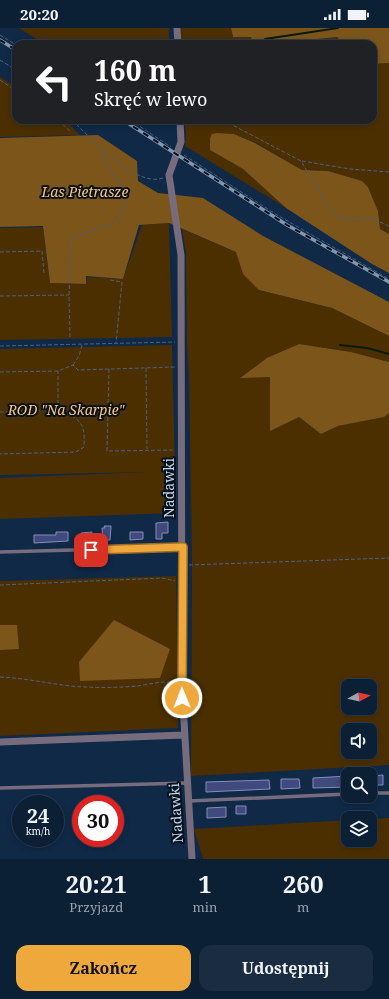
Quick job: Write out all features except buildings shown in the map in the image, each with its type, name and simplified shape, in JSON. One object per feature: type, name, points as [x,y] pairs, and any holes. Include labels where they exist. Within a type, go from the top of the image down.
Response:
[{"type":"street","points":[[177,28],[178,40]]},
{"type":"street","name":"Nadawki","points":[[180,124],[181,142],[169,175],[181,255],[183,547],[182,686],[192,859]]},
{"type":"street","points":[[0,742],[184,735]]},
{"type":"lane","points":[[0,552],[183,547]]},
{"type":"lane","points":[[0,788],[187,783]]},
{"type":"lane","points":[[377,793],[389,793]]},
{"type":"lane","points":[[188,801],[341,794]]},
{"type":"path","points":[[0,35],[12,42]]},
{"type":"path","points":[[0,60],[12,68]]},
{"type":"path","points":[[0,80],[12,88]]},
{"type":"path","points":[[62,124],[71,132]]},
{"type":"path","points":[[76,124],[103,150],[122,165],[146,178],[159,179],[169,175]]},
{"type":"path","points":[[136,124],[277,215],[389,279]]},
{"type":"path","points":[[231,124],[301,161],[350,169],[389,172]]},
{"type":"path","points":[[70,337],[72,237],[117,222],[128,198],[104,161],[103,150]]},
{"type":"path","points":[[301,161],[327,204],[337,216],[347,219],[373,219],[389,226]]},
{"type":"path","points":[[0,252],[42,251],[44,273]]},
{"type":"path","points":[[110,280],[122,282],[116,344]]},
{"type":"path","points":[[0,296],[70,295]]},
{"type":"path","points":[[0,346],[181,342]]},
{"type":"path","points":[[0,372],[58,371],[72,365],[80,356],[82,344]]},
{"type":"path","points":[[72,365],[78,370],[181,366]]},
{"type":"path","points":[[146,368],[146,450]]},
{"type":"path","points":[[109,369],[107,451],[182,450]]},
{"type":"path","points":[[58,371],[58,411]]},
{"type":"path","points":[[0,454],[76,452],[81,450],[84,447],[84,433],[82,425],[76,418],[61,411]]},
{"type":"path","points":[[0,412],[108,411]]},
{"type":"path","points":[[183,565],[389,558]]},
{"type":"path","points":[[0,585],[163,578],[183,582]]},
{"type":"path","points":[[0,677],[22,678],[70,686],[120,687],[165,682],[182,686]]},
{"type":"green space","points":[[19,28],[169,28],[169,40],[38,40]]},
{"type":"green space","points":[[181,28],[231,28],[233,37],[251,37],[252,40],[181,40]]},
{"type":"green space","points":[[231,28],[389,28],[389,63],[377,64],[377,40],[340,40],[337,37],[308,40],[252,40],[251,37],[233,37]]},
{"type":"green space","points":[[337,37],[340,40],[308,40]]},
{"type":"green space","points":[[389,63],[389,234],[380,229],[378,211],[368,187],[328,171],[302,170],[256,143],[234,134],[217,133],[210,150],[243,169],[286,208],[185,146],[186,133],[185,124],[377,124],[377,64]]},
{"type":"green space","points":[[0,77],[12,84],[12,124],[69,124],[80,135],[0,137]]},
{"type":"green space","points":[[212,134],[234,134],[255,143],[302,170],[328,171],[362,181],[368,187],[378,211],[380,229],[389,234],[389,273],[372,264],[286,208],[243,169],[210,150],[210,138]]},
{"type":"green space","name":"Las Pietrasze","points":[[98,135],[137,161],[138,181],[158,193],[203,198],[263,236],[389,302],[389,336],[332,308],[259,290],[243,274],[236,252],[169,223],[139,225],[123,279],[86,276],[86,284],[50,283],[43,226],[0,227],[0,138]]},
{"type":"green space","points":[[169,223],[172,337],[0,340],[0,228],[43,227],[50,283],[86,284],[87,277],[123,279],[142,225]]},
{"type":"green space","points":[[182,229],[236,252],[259,290],[332,308],[389,336],[389,362],[351,352],[299,344],[240,377],[270,377],[270,430],[299,417],[321,434],[338,426],[383,417],[389,413],[389,765],[191,776],[192,565],[189,378],[186,253]]},
{"type":"green space","points":[[299,344],[351,352],[389,362],[389,413],[384,417],[338,426],[321,434],[299,417],[270,431],[270,377],[240,378],[267,358]]},
{"type":"green space","name":"ROD \"Na Skarpie\"","points":[[172,345],[176,513],[0,519],[0,478],[146,472],[0,475],[0,349]]},
{"type":"green space","points":[[176,576],[178,728],[0,736],[0,581]]},
{"type":"green space","points":[[114,620],[170,649],[160,678],[80,681],[79,662]]},
{"type":"green space","points":[[0,625],[17,625],[19,649],[0,650]]},
{"type":"green space","points":[[389,818],[389,859],[203,859],[194,829],[341,820],[341,847],[377,847],[377,819]]},
{"type":"waterway","points":[[265,39],[338,28]]},
{"type":"waterway","points":[[340,345],[367,348],[389,354]]},
{"type":"railway","points":[[0,40],[12,48]]},
{"type":"railway","points":[[129,124],[287,225],[389,282]]},
{"type":"route","points":[[91,550],[183,547],[182,698]]}]
